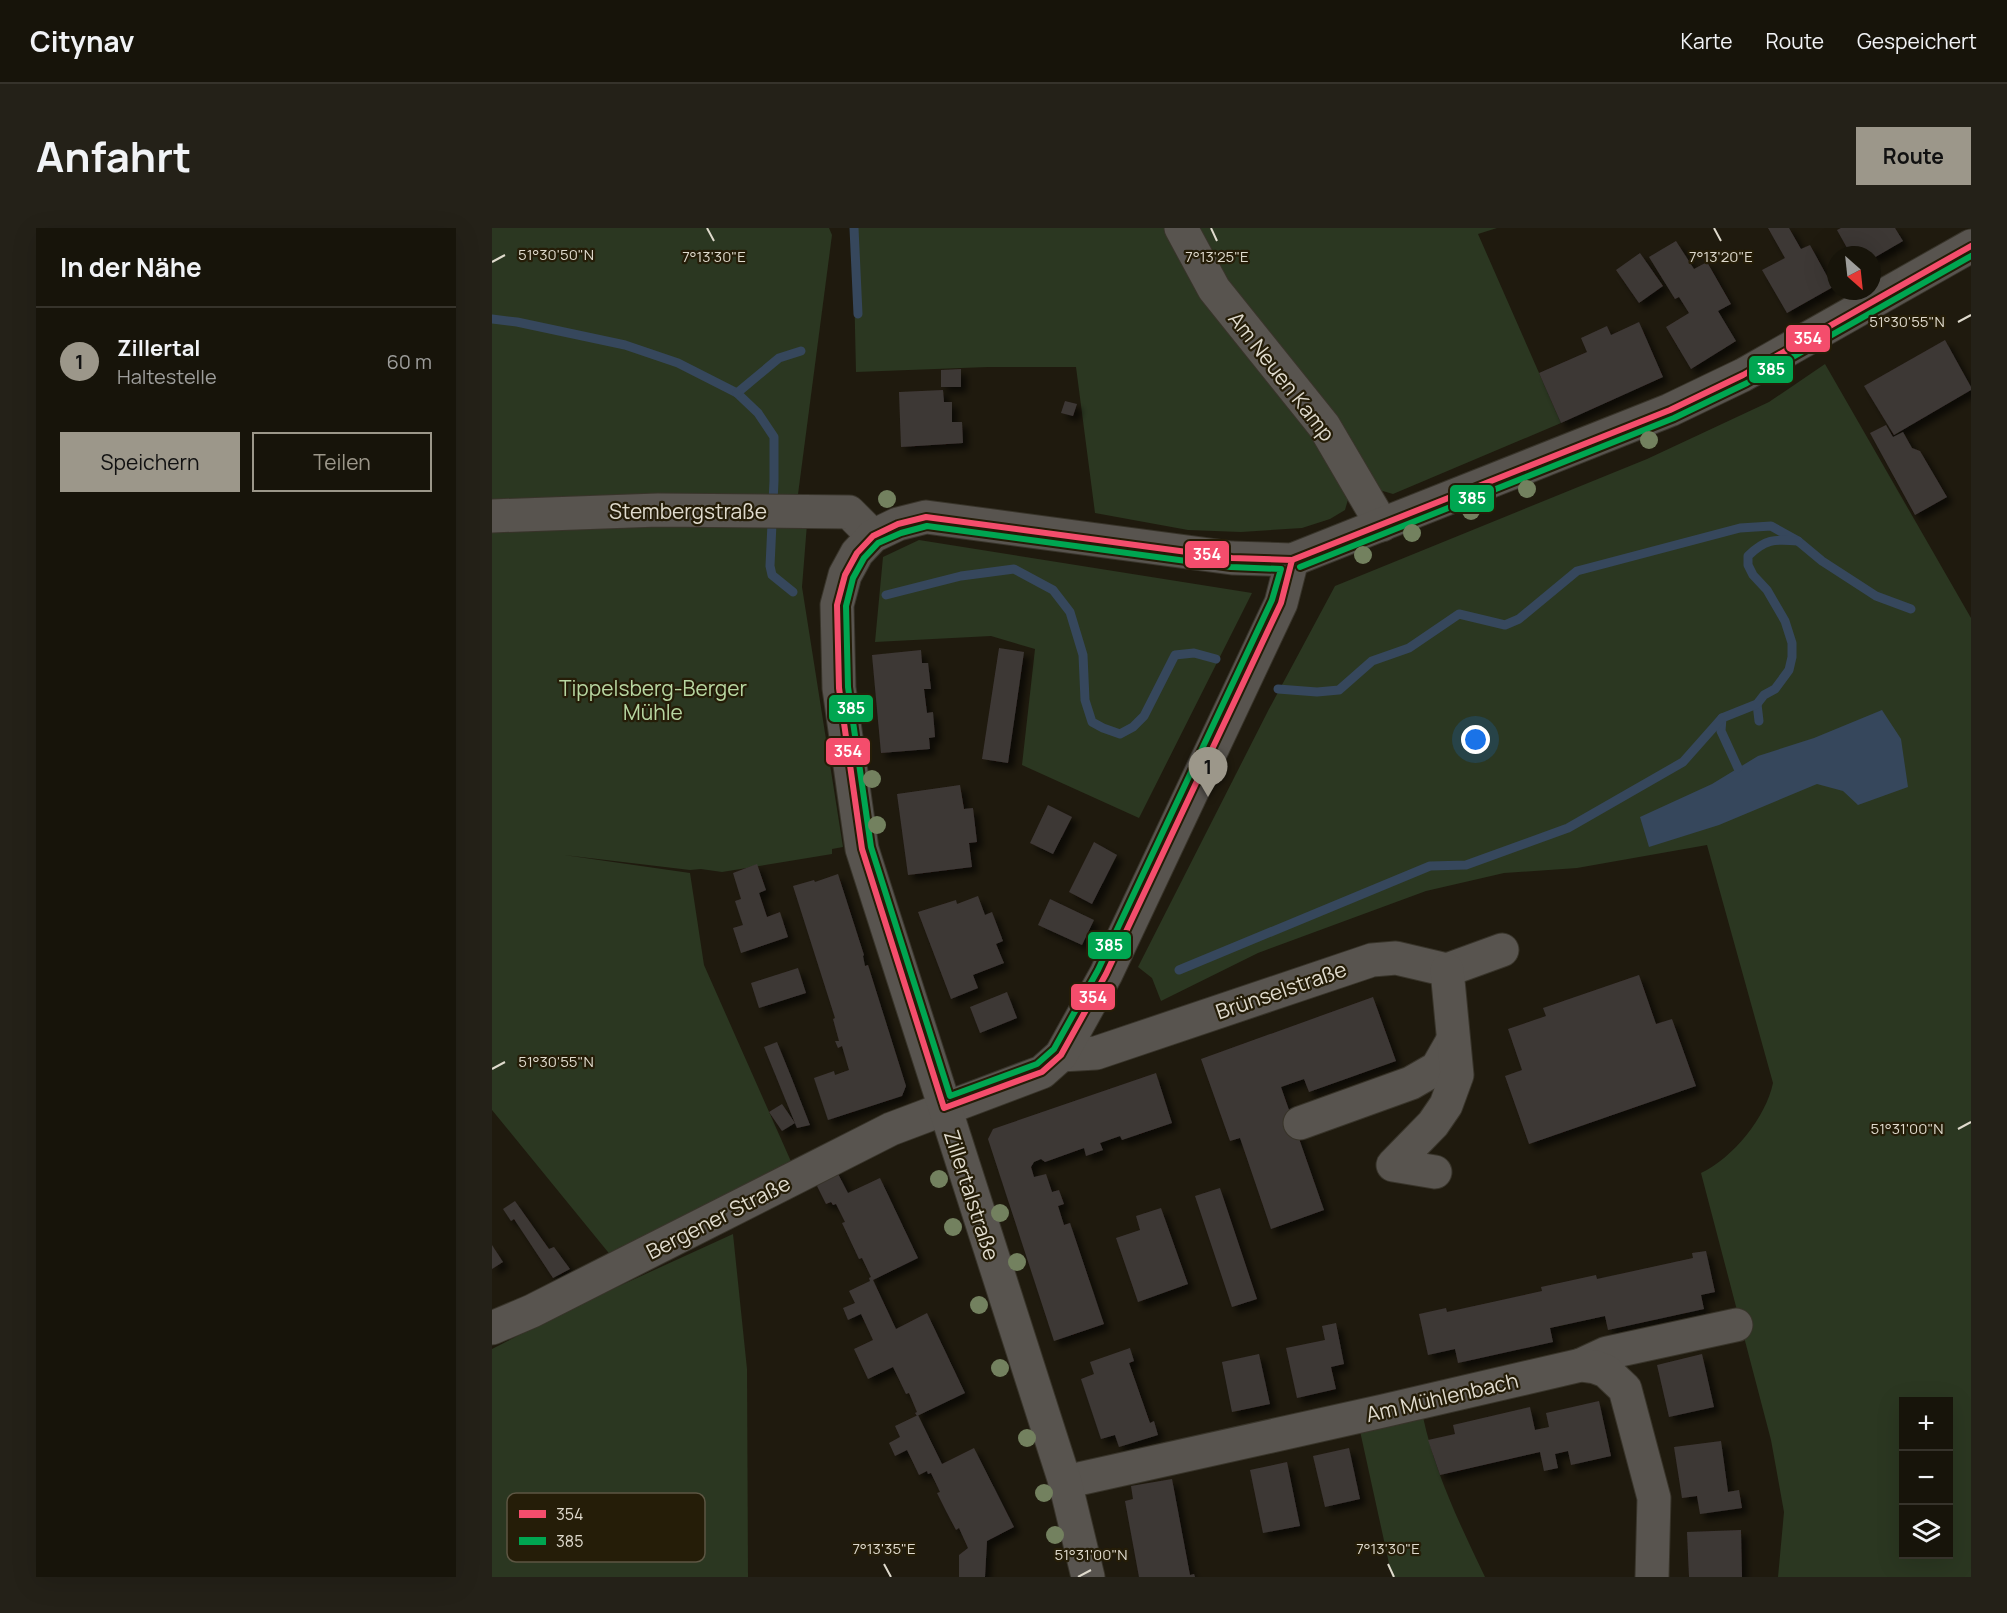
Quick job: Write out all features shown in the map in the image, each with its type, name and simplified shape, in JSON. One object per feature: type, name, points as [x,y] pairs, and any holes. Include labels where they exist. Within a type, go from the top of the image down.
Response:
[{"type":"street","name":"Am Neuen Kamp","points":[[1181,228],[1214,289],[1324,426],[1382,525]]},
{"type":"street","points":[[873,536],[898,524],[926,517],[1232,558],[1292,560],[1670,410],[1743,375],[1971,246]]},
{"type":"street","name":"Stembergstraße","points":[[492,516],[658,510],[849,512],[873,536]]},
{"type":"street","name":"Zillertalstraße","points":[[873,536],[857,553],[845,575],[837,605],[839,688],[862,849],[1065,1482],[1088,1577]]},
{"type":"street","points":[[944,1108],[1042,1072],[1061,1055],[1106,974],[1281,603],[1292,560]]},
{"type":"street","points":[[1435,1172],[1393,1165],[1433,1125],[1446,1105],[1457,1075],[1446,970],[1502,950]]},
{"type":"street","name":"Brünselstraße","points":[[1061,1055],[1096,1053],[1372,960],[1396,958],[1446,970]]},
{"type":"street","points":[[1300,1124],[1411,1083],[1437,1068],[1453,1040]]},
{"type":"street","name":"Bergener Straße","points":[[492,1328],[532,1311],[891,1129],[944,1108]]},
{"type":"street","name":"Am Mühlenbach","points":[[1065,1482],[1581,1365],[1607,1353],[1736,1325]]},
{"type":"street","points":[[1581,1365],[1606,1371],[1625,1389],[1654,1498],[1652,1577]]},
{"type":"green space","points":[[492,228],[829,228],[832,235],[797,502],[492,508]]},
{"type":"green space","points":[[851,228],[1167,228],[1313,432],[1349,496],[1345,510],[1330,519],[1302,528],[1241,532],[1188,530],[1095,513],[1076,367],[988,367],[856,372]]},
{"type":"green space","points":[[1198,228],[1497,228],[1478,234],[1561,423],[1393,494],[1376,489],[1231,300]]},
{"type":"green space","points":[[1825,364],[1971,618],[1971,1577],[1778,1577],[1784,1512],[1771,1440],[1701,1173],[1725,1157],[1746,1135],[1763,1109],[1773,1083],[1707,845],[1577,868],[1504,873],[1426,891],[1258,953],[1161,1001],[1152,978],[1138,967],[1269,709],[1335,586],[1647,459],[1769,402]]},
{"type":"green space","name":"Tippelsberg-Berger Mühle","points":[[807,524],[802,587],[843,847],[832,849],[832,854],[722,872],[564,855],[690,873],[704,965],[793,1166],[612,1257],[492,1110],[492,529]]},
{"type":"green space","points":[[919,540],[1252,593],[1139,818],[1022,765],[1035,649],[991,636],[875,642],[883,557]]},
{"type":"green space","points":[[733,1234],[747,1369],[748,1577],[492,1577],[492,1349],[569,1309]]},
{"type":"green space","points":[[1423,1417],[1441,1479],[1485,1577],[1392,1577],[1360,1431]]},
{"type":"water","points":[[1882,710],[1901,739],[1908,787],[1858,805],[1843,791],[1817,784],[1719,825],[1649,847],[1640,817],[1712,784],[1758,756],[1814,738]]},
{"type":"building","points":[[1768,228],[1789,228],[1801,249],[1810,245],[1827,276],[1827,290],[1787,313],[1762,270],[1785,258]]},
{"type":"building","points":[[1841,228],[1895,228],[1903,241],[1881,254],[1881,246],[1846,246],[1837,230]]},
{"type":"building","points":[[1676,241],[1694,269],[1707,262],[1731,304],[1718,311],[1736,341],[1691,369],[1666,327],[1689,313],[1679,297],[1675,299],[1649,257]]},
{"type":"building","points":[[1640,253],[1663,286],[1639,303],[1616,270]]},
{"type":"building","points":[[1639,322],[1663,377],[1561,423],[1539,373],[1587,352],[1581,338],[1607,326],[1611,335]]},
{"type":"building","points":[[1945,340],[1971,390],[1894,435],[1864,386]]},
{"type":"building","points":[[961,369],[961,387],[941,387],[941,370]]},
{"type":"building","points":[[943,390],[944,402],[952,402],[952,422],[962,422],[963,443],[901,447],[899,392]]},
{"type":"building","points":[[1065,401],[1077,404],[1073,416],[1061,413]]},
{"type":"building","points":[[1886,425],[1893,437],[1903,432],[1912,448],[1920,451],[1947,497],[1915,515],[1870,433]]},
{"type":"building","points":[[999,648],[1024,652],[1008,763],[982,759]]},
{"type":"building","points":[[921,650],[922,663],[928,663],[931,689],[924,689],[927,713],[933,712],[935,737],[929,738],[930,749],[881,753],[872,655]]},
{"type":"building","points":[[960,785],[964,809],[973,808],[977,842],[969,843],[972,867],[908,875],[897,794]]},
{"type":"building","points":[[1048,805],[1072,817],[1053,854],[1030,843]]},
{"type":"building","points":[[1094,842],[1117,855],[1092,904],[1069,892]]},
{"type":"building","points":[[757,864],[766,890],[759,893],[767,917],[780,912],[788,937],[741,953],[733,928],[743,925],[735,901],[741,899],[733,873]]},
{"type":"building","points":[[838,874],[864,955],[865,966],[868,965],[906,1086],[902,1096],[828,1120],[814,1078],[834,1071],[835,1075],[849,1070],[842,1046],[838,1048],[835,1041],[839,1041],[833,1019],[835,1018],[793,886],[814,880],[815,882]]},
{"type":"building","points":[[978,896],[985,915],[992,912],[1003,941],[996,944],[1004,963],[973,975],[978,988],[951,999],[918,912],[956,900],[957,904]]},
{"type":"building","points":[[1050,899],[1094,920],[1082,945],[1038,925]]},
{"type":"building","points":[[798,968],[806,993],[759,1008],[751,983]]},
{"type":"building","points":[[1639,975],[1656,1024],[1672,1019],[1696,1086],[1529,1144],[1505,1076],[1522,1070],[1508,1029],[1546,1016],[1543,1008]]},
{"type":"building","points":[[1007,992],[1017,1018],[980,1033],[970,1007]]},
{"type":"building","points":[[1373,997],[1396,1061],[1309,1092],[1304,1079],[1281,1087],[1324,1210],[1271,1229],[1240,1138],[1230,1141],[1201,1059]]},
{"type":"building","points":[[777,1042],[810,1125],[797,1128],[764,1047]]},
{"type":"building","points":[[1156,1073],[1172,1123],[1122,1140],[1120,1136],[1100,1143],[1103,1150],[1086,1156],[1084,1148],[1045,1162],[1041,1159],[1034,1162],[1031,1167],[1034,1177],[1046,1174],[1052,1192],[1059,1190],[1064,1204],[1058,1206],[1064,1225],[1070,1223],[1104,1324],[1054,1341],[988,1139],[993,1129]]},
{"type":"building","points":[[782,1104],[795,1123],[782,1131],[769,1112]]},
{"type":"building","points":[[835,1168],[848,1193],[880,1178],[918,1258],[873,1280],[896,1329],[927,1313],[965,1393],[917,1416],[909,1393],[906,1394],[893,1367],[868,1379],[854,1349],[873,1340],[861,1314],[848,1320],[843,1308],[855,1303],[849,1291],[870,1281],[871,1277],[862,1258],[859,1259],[836,1204],[833,1205],[831,1202],[826,1204],[813,1178]]},
{"type":"building","points":[[1220,1188],[1257,1299],[1232,1307],[1195,1196]]},
{"type":"building","points":[[515,1201],[549,1249],[554,1247],[570,1269],[553,1278],[514,1219],[511,1221],[503,1209]]},
{"type":"building","points":[[1161,1208],[1188,1284],[1138,1302],[1116,1238],[1140,1230],[1136,1216]]},
{"type":"building","points":[[492,1245],[503,1262],[492,1269]]},
{"type":"building","points":[[1706,1251],[1715,1292],[1701,1295],[1704,1309],[1608,1330],[1605,1316],[1550,1328],[1553,1342],[1458,1363],[1455,1349],[1428,1355],[1419,1314],[1446,1308],[1447,1312],[1542,1291],[1541,1287],[1596,1275],[1597,1279],[1693,1258],[1692,1253]]},
{"type":"building","points":[[1336,1323],[1344,1364],[1331,1367],[1336,1389],[1297,1398],[1286,1348],[1325,1340],[1322,1326]]},
{"type":"building","points":[[1130,1348],[1134,1361],[1129,1363],[1150,1423],[1154,1421],[1158,1435],[1119,1447],[1115,1435],[1101,1439],[1081,1379],[1094,1374],[1090,1362]]},
{"type":"building","points":[[1259,1354],[1270,1404],[1232,1412],[1222,1362]]},
{"type":"building","points":[[1702,1354],[1714,1407],[1669,1417],[1657,1365]]},
{"type":"building","points":[[1599,1401],[1611,1456],[1571,1465],[1568,1451],[1555,1454],[1558,1468],[1544,1471],[1540,1452],[1440,1475],[1428,1440],[1455,1434],[1453,1425],[1530,1407],[1535,1430],[1549,1427],[1546,1413]]},
{"type":"building","points":[[918,1415],[942,1464],[974,1448],[1014,1527],[987,1541],[985,1577],[959,1577],[959,1555],[968,1548],[959,1528],[956,1530],[937,1493],[940,1492],[931,1473],[928,1474],[927,1471],[919,1475],[907,1450],[895,1456],[889,1443],[900,1437],[895,1426]]},
{"type":"building","points":[[1721,1441],[1728,1492],[1739,1490],[1742,1508],[1700,1514],[1697,1496],[1682,1498],[1674,1447]]},
{"type":"building","points":[[1349,1448],[1360,1499],[1325,1507],[1313,1456]]},
{"type":"building","points":[[1287,1462],[1300,1526],[1263,1533],[1250,1470]]},
{"type":"building","points":[[1172,1479],[1190,1575],[1194,1574],[1195,1577],[1139,1577],[1125,1501],[1133,1499],[1131,1486]]},
{"type":"building","points":[[1741,1530],[1742,1577],[1689,1577],[1687,1532]]},
{"type":"waterway","points":[[854,228],[858,314]]},
{"type":"waterway","points":[[492,319],[517,322],[625,345],[678,363],[737,393],[758,413],[774,437],[770,566],[772,575],[793,592]]},
{"type":"waterway","points":[[737,393],[779,358],[801,351]]},
{"type":"waterway","points":[[1278,689],[1317,692],[1339,690],[1372,661],[1409,648],[1459,614],[1505,625],[1519,619],[1577,571],[1740,528],[1771,526],[1798,541],[1822,561],[1876,596],[1911,609]]},
{"type":"waterway","points":[[1179,970],[1430,866],[1466,865],[1568,828],[1683,762],[1722,718],[1757,704],[1764,695],[1775,689],[1789,670],[1792,643],[1785,621],[1767,590],[1753,575],[1748,565],[1748,556],[1770,541],[1798,541]]},
{"type":"waterway","points":[[886,595],[961,576],[1014,569],[1053,590],[1070,612],[1083,655],[1085,700],[1092,722],[1120,734],[1133,727],[1144,716],[1175,655],[1194,653],[1216,659]]},
{"type":"waterway","points":[[1757,704],[1759,721]]},
{"type":"waterway","points":[[1722,718],[1721,731],[1738,768]]},
{"type":"transit line","name":"354","points":[[1292,560],[1670,410],[1743,375],[1971,246]]},
{"type":"transit line","name":"385","points":[[1300,567],[1674,418],[1747,383],[1971,256]]},
{"type":"transit line","name":"354","points":[[926,517],[1232,558],[1292,560],[1281,603],[1106,974],[1061,1055],[1042,1072],[944,1108],[862,849],[839,688],[837,605],[845,575],[857,553],[873,536],[898,524],[926,517]]},
{"type":"transit line","name":"385","points":[[927,526],[1231,567],[1281,569],[1272,600],[1098,970],[1054,1049],[1037,1064],[950,1096],[871,847],[848,687],[846,606],[853,578],[864,558],[878,543],[901,533],[927,526]]},
{"type":"place","name":"Zillertal","points":[[1208,797]]}]
